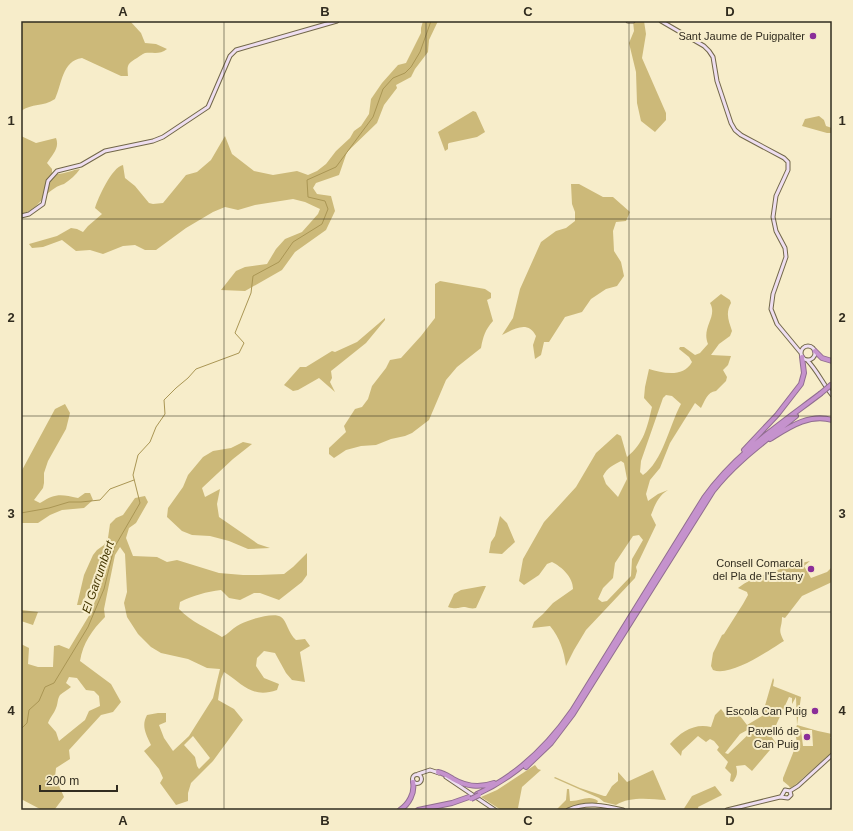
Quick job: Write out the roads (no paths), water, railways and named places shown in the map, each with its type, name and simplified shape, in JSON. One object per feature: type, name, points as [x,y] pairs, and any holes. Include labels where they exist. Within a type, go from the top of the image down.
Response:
[{"type":"highway","points":[[815,351],[822,358],[832,361]]},
{"type":"highway","points":[[428,810],[453,805],[497,787],[537,757],[557,736],[573,714],[707,500],[727,472],[728,466],[760,434],[797,389],[803,379],[804,373],[802,355]]},
{"type":"highway","points":[[478,795],[508,777],[542,749],[566,719],[702,502],[727,472],[748,453],[832,385]]},
{"type":"highway","points":[[727,472],[733,470],[762,445],[793,426],[813,418],[832,420]]},
{"type":"highway","points":[[438,772],[462,784],[475,786],[490,784],[508,777]]},
{"type":"highway","points":[[400,810],[410,800],[414,788],[413,782]]},
{"type":"highway","points":[[418,810],[470,798]]},
{"type":"street","points":[[21,216],[29,214],[43,204],[48,181],[57,171],[81,165],[106,151],[163,137],[208,107],[230,56],[236,50],[337,21]]},
{"type":"street","points":[[628,21],[633,21]]},
{"type":"street","points":[[661,21],[704,46],[709,51],[731,123],[735,130],[741,135],[784,158],[788,162],[788,170],[776,196],[773,210],[773,224],[785,248],[786,257],[773,294],[771,309],[777,324],[814,368],[819,378],[832,395]]},
{"type":"street","points":[[795,346],[812,347],[815,351],[814,368]]},
{"type":"street","points":[[802,355],[802,348],[806,346]]},
{"type":"street","points":[[807,360],[814,357]]},
{"type":"street","points":[[727,810],[783,796],[790,796],[790,792],[832,755]]},
{"type":"street","points":[[425,772],[419,783],[413,782],[413,776],[430,770],[438,772],[495,810]]},
{"type":"street","points":[[418,774],[422,778]]},
{"type":"street","points":[[783,796],[786,790],[790,792]]},
{"type":"street","points":[[568,810],[581,806],[596,805],[603,805],[623,810]]},
{"type":"waterway","name":"El Garrumbert","points":[[21,729],[27,723],[29,710],[39,701],[45,687],[54,683],[88,627],[104,589],[114,548],[140,503],[133,475],[138,455],[150,442],[156,427],[165,414],[164,400],[196,369],[239,353],[244,343],[235,333],[251,293],[253,276],[279,262],[293,242],[322,224],[328,209],[325,201],[308,197],[307,180],[336,167],[373,117],[383,89],[393,78],[405,73],[411,67],[420,52],[431,21]]},
{"type":"waterway","points":[[21,513],[49,508],[69,502],[100,500],[110,489],[134,480]]},
{"type":"waterway","points":[[829,810],[832,807]]},
{"type":"place","name":"Sant Jaume de Puigpalter","points":[[813,36]]},
{"type":"place","name":"Consell Comarcal del Pla de l'Estany","points":[[811,569]]},
{"type":"place","name":"Escola Can Puig","points":[[815,711]]},
{"type":"place","name":"Pavelló de Can Puig","points":[[807,737]]}]
